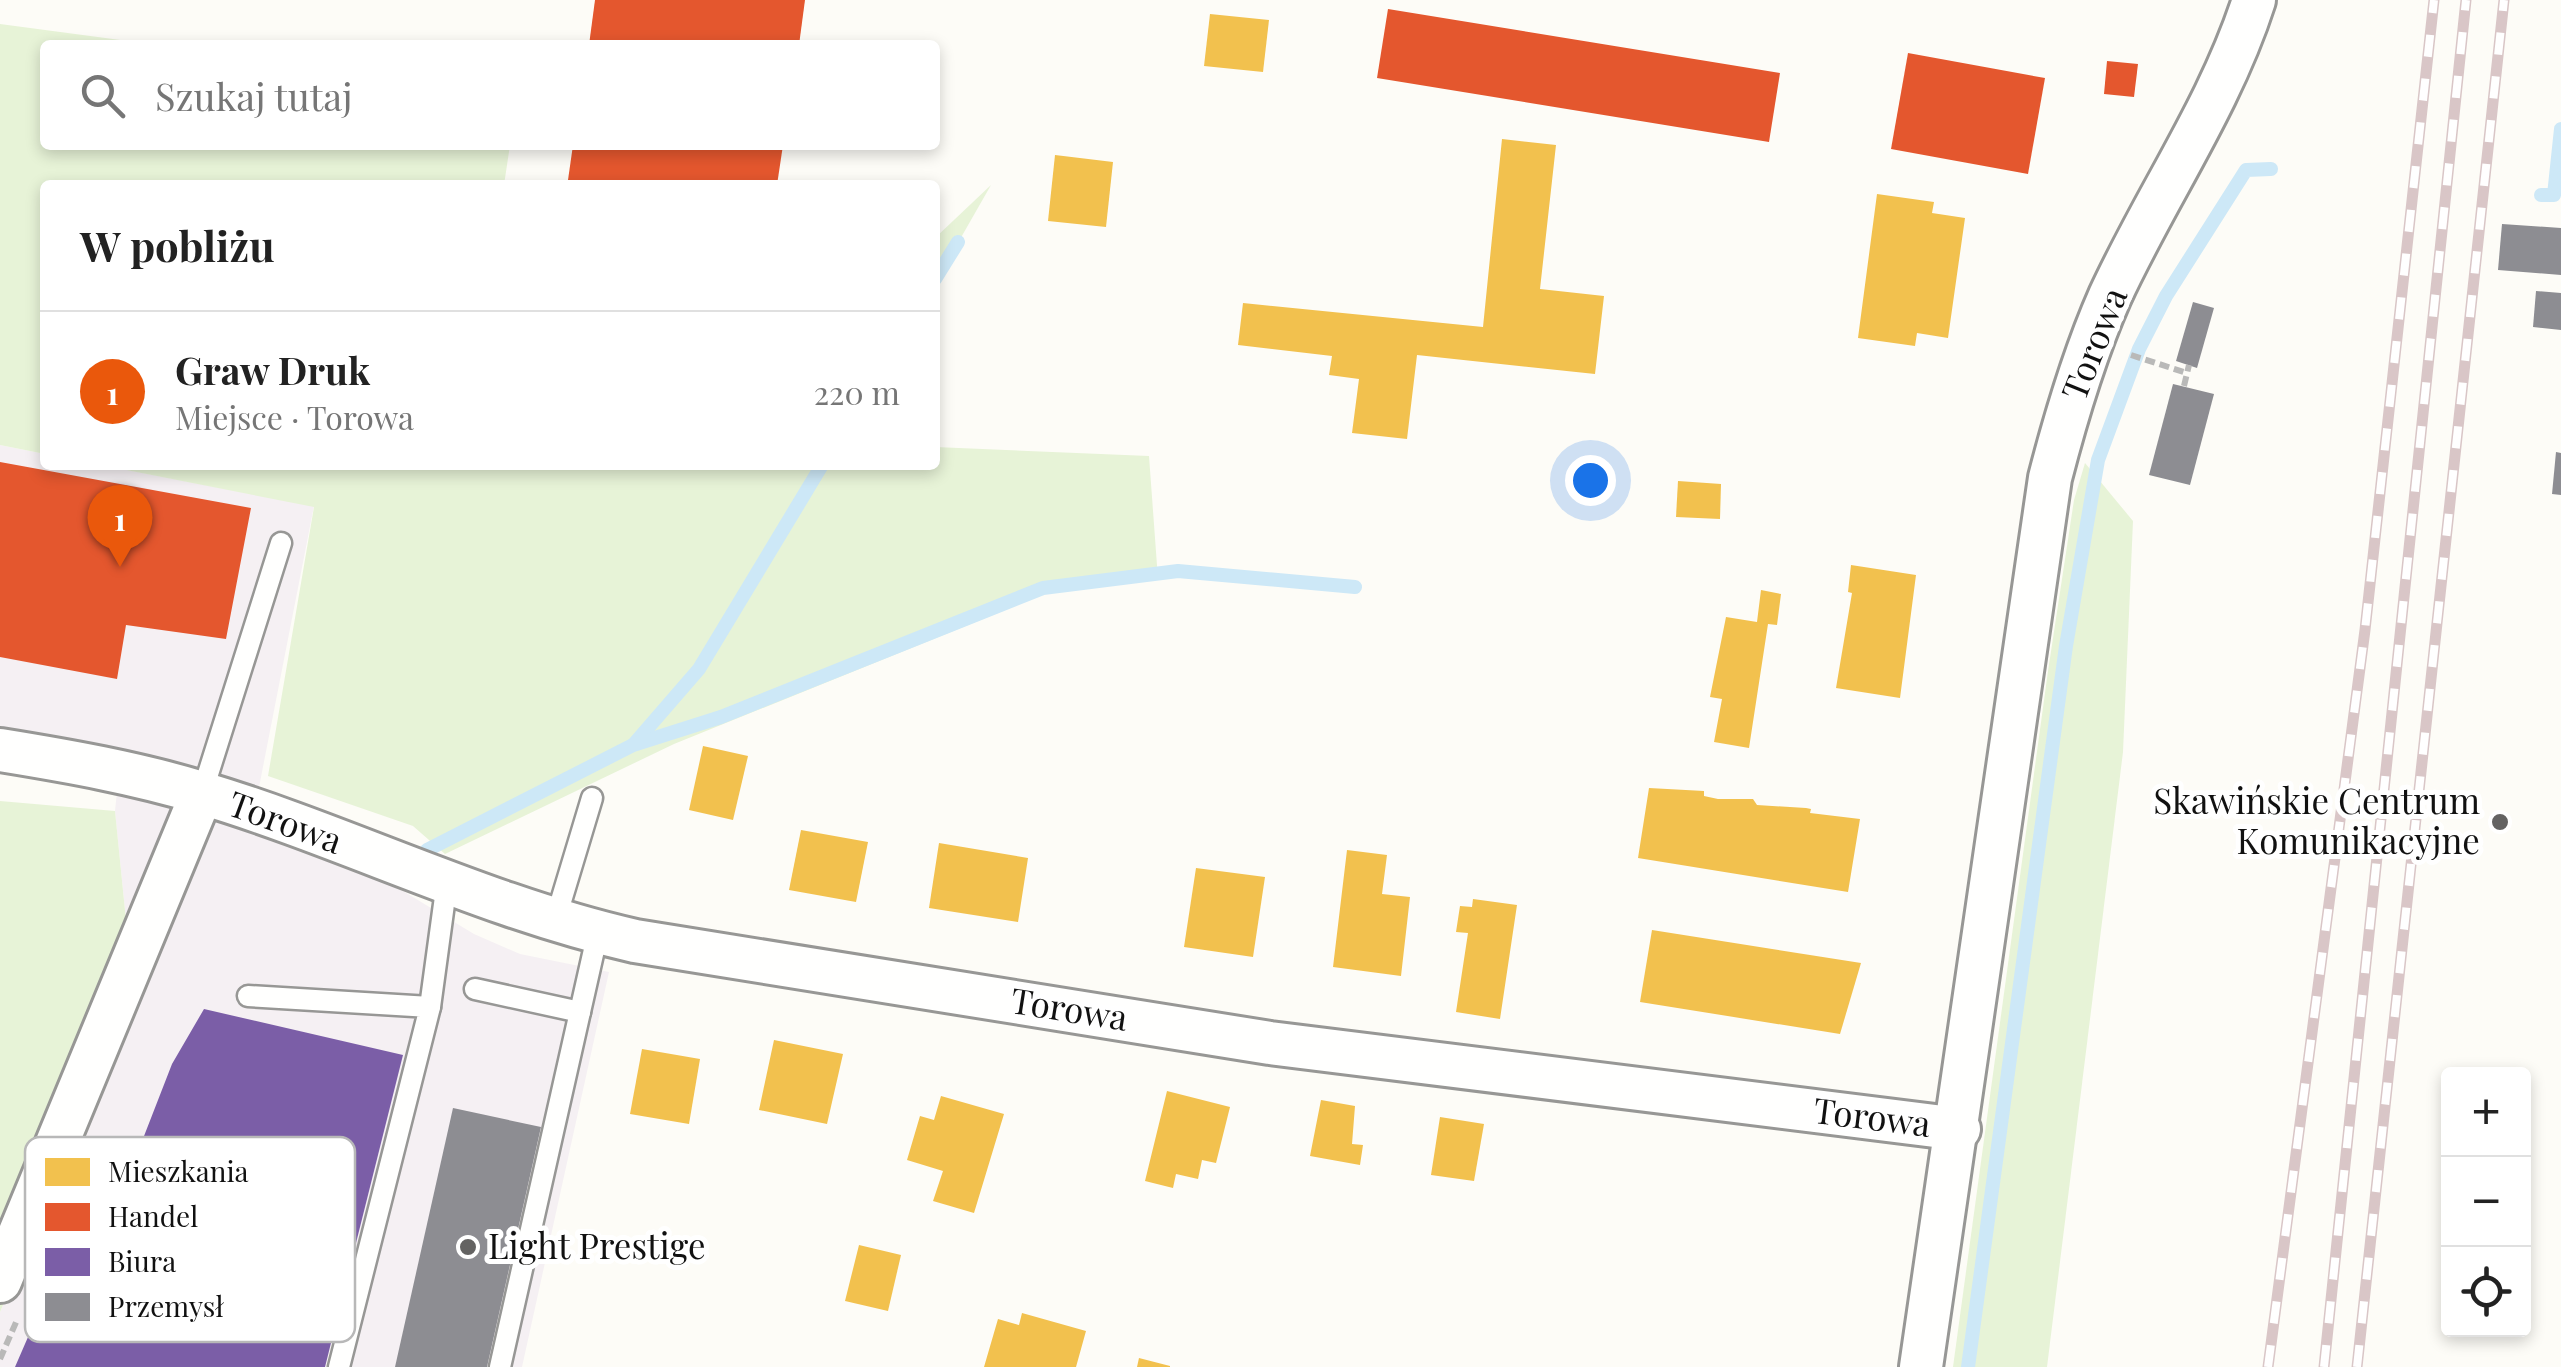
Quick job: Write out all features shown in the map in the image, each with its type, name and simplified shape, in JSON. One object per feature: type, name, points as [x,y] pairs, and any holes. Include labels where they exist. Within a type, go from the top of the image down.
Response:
[{"type":"street","name":"Torowa","points":[[1921,1367],[1959,1129],[2037,553],[2054,462],[2073,395],[2111,294],[2181,168],[2223,81],[2254,0]]},
{"type":"street","name":"Torowa","points":[[0,750],[87,764],[202,793],[555,923],[598,932],[1270,1043],[1959,1129]]},
{"type":"street","points":[[60,1137],[202,793]]},
{"type":"street","points":[[0,1281],[25,1221]]},
{"type":"lane","points":[[202,793],[281,544]]},
{"type":"lane","points":[[555,923],[592,798]]},
{"type":"lane","points":[[355,1304],[430,1008],[447,882]]},
{"type":"lane","points":[[500,1367],[598,932]]},
{"type":"lane","points":[[475,989],[580,1012]]},
{"type":"lane","points":[[248,996],[430,1008]]},
{"type":"lane","points":[[339,1367],[345,1342]]},
{"type":"path","points":[[2116,350],[2174,369],[2188,369],[2184,386]]},
{"type":"shaded area","points":[[0,445],[40,453],[40,470],[127,470],[314,506],[253,818],[353,840],[398,888],[474,934],[520,954],[609,972],[522,1367],[0,1367],[0,1312],[25,1254],[25,1342],[355,1342],[355,1137],[75,1137],[134,1000],[115,811],[120,762],[0,737]]},
{"type":"green space","points":[[0,24],[120,40],[40,40],[40,150],[509,150],[505,180],[40,180],[40,453],[0,445]]},
{"type":"green space","points":[[991,185],[940,274],[940,233]]},
{"type":"green space","points":[[940,447],[1149,456],[1158,579],[1047,593],[674,744],[445,854],[413,826],[268,776],[314,507],[126,470],[940,470]]},
{"type":"green space","points":[[2085,463],[2133,521],[2123,752],[2047,1367],[1953,1367],[2048,671],[2074,500]]},
{"type":"green space","points":[[0,801],[115,811],[134,1000],[75,1137],[25,1137],[25,1254],[0,1312]]},
{"type":"building: Mieszkania","points":[[1210,14],[1269,20],[1263,72],[1204,66]]},
{"type":"building: Mieszkania","points":[[1502,139],[1556,145],[1540,289],[1604,296],[1595,374],[1417,355],[1407,439],[1352,433],[1359,379],[1329,375],[1332,356],[1238,345],[1243,303],[1483,327]]},
{"type":"building: Mieszkania","points":[[1055,155],[1113,162],[1106,227],[1048,221]]},
{"type":"building: Mieszkania","points":[[1877,194],[1934,202],[1932,213],[1965,218],[1948,338],[1917,333],[1915,346],[1858,338]]},
{"type":"building: Mieszkania","points":[[1678,481],[1721,484],[1720,519],[1676,517]]},
{"type":"building: Mieszkania","points":[[1851,565],[1916,575],[1900,698],[1836,688],[1852,593],[1848,592]]},
{"type":"building: Mieszkania","points":[[1761,590],[1781,594],[1777,625],[1768,624],[1749,748],[1714,742],[1722,699],[1710,697],[1726,617],[1757,622]]},
{"type":"building: Mieszkania","points":[[703,746],[748,756],[733,820],[689,810]]},
{"type":"building: Mieszkania","points":[[1649,788],[1704,791],[1704,796],[1718,799],[1753,799],[1757,805],[1806,808],[1811,809],[1810,813],[1860,819],[1848,892],[1638,858]]},
{"type":"building: Mieszkania","points":[[801,830],[868,842],[856,902],[789,890]]},
{"type":"building: Mieszkania","points":[[939,843],[1028,858],[1018,922],[929,908]]},
{"type":"building: Mieszkania","points":[[1347,850],[1387,855],[1382,894],[1410,897],[1401,976],[1333,967]]},
{"type":"building: Mieszkania","points":[[1196,868],[1265,877],[1253,957],[1184,947]]},
{"type":"building: Mieszkania","points":[[1473,899],[1517,905],[1500,1019],[1456,1012],[1468,933],[1456,932],[1460,906],[1472,907]]},
{"type":"building: Mieszkania","points":[[1652,930],[1861,963],[1840,1034],[1640,1002]]},
{"type":"building: Mieszkania","points":[[774,1040],[843,1054],[827,1124],[759,1110]]},
{"type":"building: Mieszkania","points":[[642,1049],[700,1059],[689,1124],[630,1114]]},
{"type":"building: Mieszkania","points":[[1167,1091],[1230,1107],[1216,1163],[1202,1160],[1198,1179],[1176,1174],[1173,1188],[1145,1181]]},
{"type":"building: Mieszkania","points":[[941,1096],[1004,1114],[974,1213],[933,1201],[943,1171],[907,1160],[920,1116],[934,1120]]},
{"type":"building: Mieszkania","points":[[1321,1100],[1355,1106],[1352,1144],[1363,1145],[1360,1165],[1310,1156]]},
{"type":"building: Mieszkania","points":[[1440,1117],[1484,1124],[1474,1181],[1431,1175]]},
{"type":"building: Mieszkania","points":[[859,1245],[901,1255],[888,1311],[845,1301]]},
{"type":"building: Mieszkania","points":[[1022,1313],[1086,1331],[1076,1367],[984,1367],[998,1319],[1019,1325]]},
{"type":"building: Mieszkania","points":[[1139,1358],[1170,1366],[1170,1367],[1137,1367]]},
{"type":"building: Handel","points":[[595,0],[805,0],[800,40],[590,40]]},
{"type":"building: Handel","points":[[1388,9],[1780,73],[1769,142],[1377,78]]},
{"type":"building: Handel","points":[[1908,53],[2045,78],[2028,174],[1891,149]]},
{"type":"building: Handel","points":[[2107,61],[2138,64],[2134,97],[2104,94]]},
{"type":"building: Handel","points":[[572,150],[782,150],[778,180],[568,180]]},
{"type":"building: Handel","points":[[0,462],[251,508],[226,639],[126,625],[117,679],[0,657]]},
{"type":"building: Biura","points":[[204,1009],[403,1055],[355,1247],[355,1137],[144,1137],[172,1064]]},
{"type":"building: Biura","points":[[26,1342],[331,1342],[325,1367],[15,1367]]},
{"type":"building: Przemysł","points":[[2502,224],[2561,228],[2561,275],[2498,270]]},
{"type":"building: Przemysł","points":[[2536,291],[2561,293],[2561,330],[2533,327]]},
{"type":"building: Przemysł","points":[[2193,302],[2214,308],[2197,368],[2176,361]]},
{"type":"building: Przemysł","points":[[2173,384],[2214,394],[2190,485],[2149,475]]},
{"type":"building: Przemysł","points":[[2556,452],[2561,453],[2561,495],[2552,494]]},
{"type":"building: Przemysł","name":"Light Prestige","points":[[453,1108],[541,1127],[487,1367],[395,1367]]},
{"type":"waterway","points":[[2541,195],[2554,195],[2561,129]]},
{"type":"waterway","points":[[1968,1367],[2066,646],[2098,460],[2139,349],[2166,296],[2246,170],[2271,169]]},
{"type":"waterway","points":[[940,271],[958,242]]},
{"type":"waterway","points":[[634,744],[699,669],[819,470]]},
{"type":"waterway","points":[[427,850],[633,745],[721,717],[1043,588],[1178,571],[1355,587]]},
{"type":"railway","points":[[2268,1367],[2365,630],[2434,0]]},
{"type":"railway","points":[[2324,1367],[2466,0]]},
{"type":"railway","points":[[2357,1367],[2504,0]]},
{"type":"place","name":"Graw Druk","points":[[120,567]]},
{"type":"place","name":"Skawińskie Centrum Komunikacyjne","points":[[2500,822]]},
{"type":"place","name":"Light Prestige","points":[[468,1247]]}]
